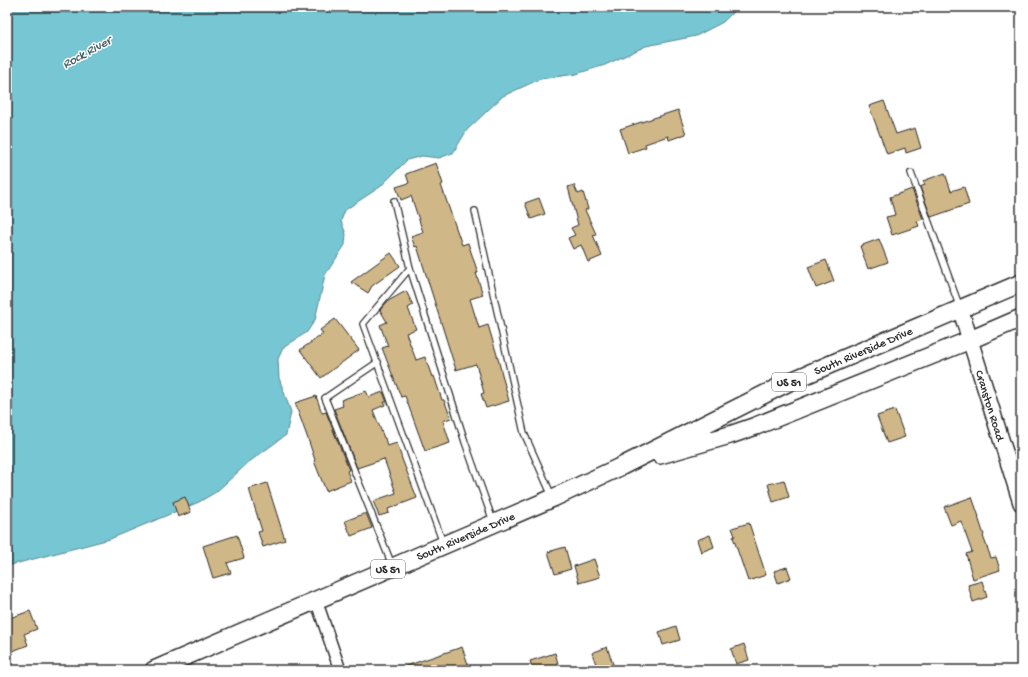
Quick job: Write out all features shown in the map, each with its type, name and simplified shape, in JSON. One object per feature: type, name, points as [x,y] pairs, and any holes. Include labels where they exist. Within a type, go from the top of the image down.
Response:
[{"type":"main road","name":"South Riverside Drive","points":[[154,670],[553,498],[622,466],[789,382],[1021,283]]},
{"type":"main road","name":"South Riverside Drive","points":[[622,466],[756,426],[1021,318]]},
{"type":"street","name":"Cranston Road","points":[[960,308],[1021,503]]},
{"type":"street","points":[[316,600],[340,670]]},
{"type":"lane","points":[[911,173],[960,308]]},
{"type":"lane","points":[[394,201],[410,268],[465,442],[494,523]]},
{"type":"lane","points":[[475,211],[524,433],[553,498]]},
{"type":"lane","points":[[410,268],[363,324],[444,545]]},
{"type":"lane","points":[[378,362],[325,398],[393,567]]},
{"type":"water","name":"Rock River","points":[[7,7],[738,7],[723,22],[696,36],[646,46],[605,65],[576,74],[540,79],[503,96],[467,130],[453,153],[439,158],[422,156],[407,160],[380,187],[345,210],[341,221],[346,234],[345,245],[325,275],[315,320],[307,332],[283,348],[278,359],[279,378],[291,412],[286,435],[249,462],[216,492],[199,502],[110,539],[7,566]]},
{"type":"building","points":[[884,101],[896,134],[915,128],[921,148],[906,153],[905,148],[887,154],[869,106]]},
{"type":"building","points":[[678,110],[686,134],[669,140],[668,136],[645,144],[646,147],[628,153],[620,129]]},
{"type":"building","points":[[436,163],[443,184],[441,185],[462,245],[468,243],[478,273],[476,273],[483,295],[470,299],[479,328],[488,325],[509,401],[486,408],[481,394],[484,393],[476,364],[456,370],[417,246],[415,247],[411,236],[423,232],[411,196],[401,200],[396,187],[409,183],[406,174]]},
{"type":"building","points":[[945,173],[951,191],[964,187],[969,204],[931,217],[920,187],[925,185],[923,181]]},
{"type":"building","points":[[574,185],[578,194],[583,192],[588,209],[585,210],[596,234],[593,235],[602,256],[588,262],[581,245],[573,249],[568,238],[575,235],[571,228],[578,225],[568,187]]},
{"type":"building","points":[[912,189],[923,219],[917,221],[919,226],[892,235],[886,217],[895,215],[890,197]]},
{"type":"building","points":[[539,198],[545,214],[531,219],[525,203]]},
{"type":"building","points":[[879,239],[888,262],[868,269],[860,246]]},
{"type":"building","points":[[391,253],[400,266],[372,286],[368,293],[351,282]]},
{"type":"building","points":[[826,260],[834,281],[816,288],[808,267]]},
{"type":"building","points":[[406,291],[413,305],[408,308],[416,329],[406,333],[416,360],[425,357],[432,377],[434,376],[442,400],[444,400],[451,418],[443,421],[450,443],[425,451],[405,396],[401,397],[382,348],[388,346],[380,325],[387,322],[380,310],[388,301]]},
{"type":"building","points":[[335,319],[359,350],[321,378],[300,350],[323,334],[320,330]]},
{"type":"building","points":[[366,391],[369,397],[383,392],[387,402],[384,402],[385,405],[373,410],[387,446],[397,443],[417,498],[388,509],[389,513],[379,516],[373,501],[396,493],[384,459],[357,468],[334,409],[343,406],[341,400]]},
{"type":"building","points":[[316,396],[322,413],[326,412],[349,470],[347,471],[351,481],[326,491],[314,461],[315,460],[295,403]]},
{"type":"building","points":[[895,410],[905,437],[887,443],[877,416]]},
{"type":"building","points":[[784,480],[789,497],[773,502],[768,484]]},
{"type":"building","points":[[267,483],[285,540],[263,547],[258,532],[262,531],[249,489]]},
{"type":"building","points":[[185,497],[191,512],[178,517],[173,502]]},
{"type":"building","points":[[972,497],[991,558],[996,557],[1000,570],[973,579],[966,554],[972,552],[961,521],[951,525],[944,507]]},
{"type":"building","points":[[366,513],[372,528],[351,536],[345,521]]},
{"type":"building","points":[[749,523],[766,575],[748,581],[733,537],[735,536],[732,528]]},
{"type":"building","points":[[237,535],[244,558],[227,563],[231,573],[213,578],[203,546]]},
{"type":"building","points":[[710,535],[714,547],[701,552],[697,540]]},
{"type":"building","points":[[565,547],[571,569],[555,574],[548,552]]},
{"type":"building","points":[[594,559],[600,577],[579,583],[574,566]]},
{"type":"building","points":[[787,567],[791,578],[778,583],[774,571]]},
{"type":"building","points":[[982,581],[987,597],[973,602],[968,585]]},
{"type":"building","points":[[30,611],[37,629],[24,634],[28,645],[10,652],[7,645],[7,619]]},
{"type":"building","points":[[676,626],[680,640],[663,645],[659,632]]},
{"type":"building","points":[[744,644],[749,660],[736,664],[731,649]]},
{"type":"building","points":[[462,647],[470,670],[400,670],[400,668]]},
{"type":"building","points":[[607,647],[614,667],[606,670],[598,670],[592,653]]},
{"type":"building","points":[[555,653],[560,670],[533,670],[530,661]]}]
